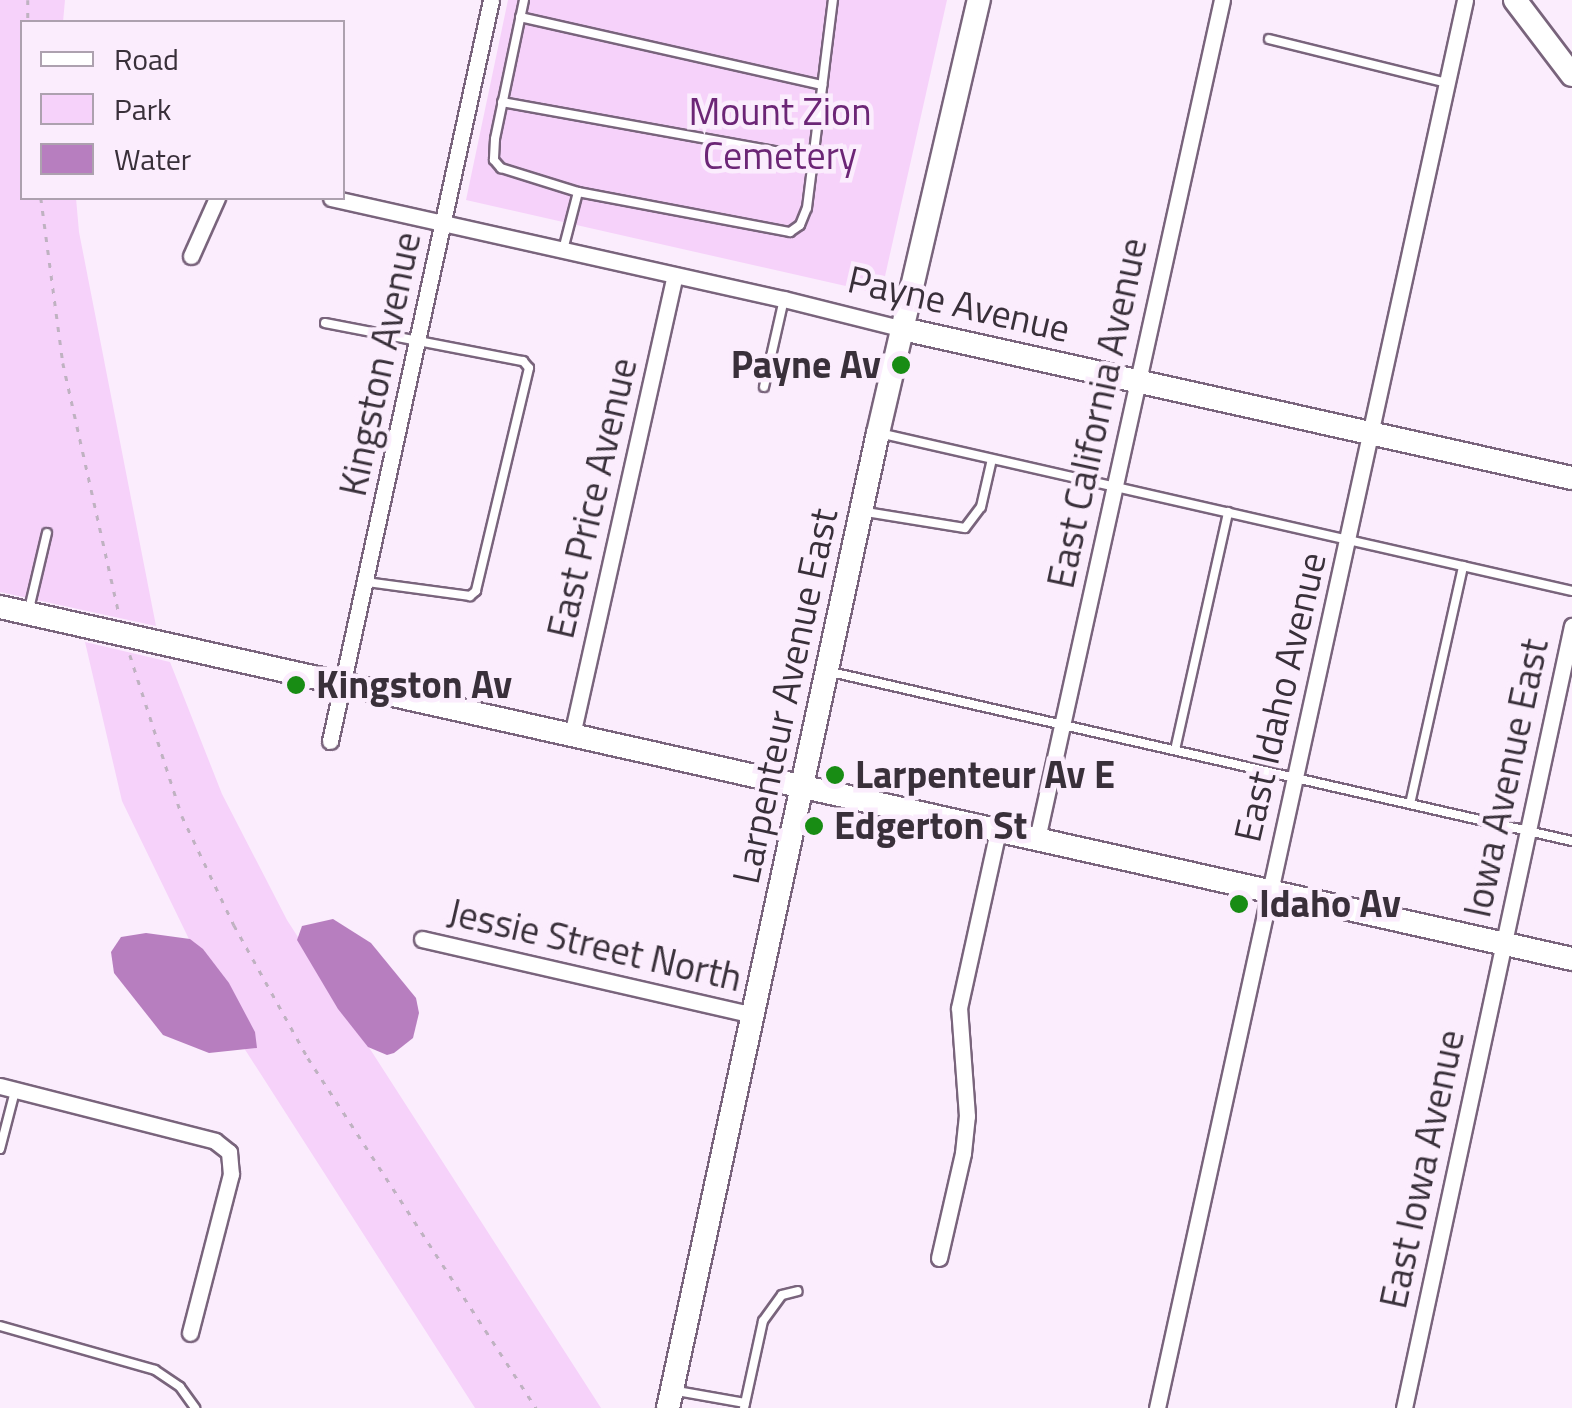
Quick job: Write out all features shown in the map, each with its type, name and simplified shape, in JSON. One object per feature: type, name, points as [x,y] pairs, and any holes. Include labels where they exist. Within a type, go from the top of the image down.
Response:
[{"type":"street","name":"Kingston Avenue","points":[[330,741],[491,0]]},
{"type":"street","name":"Larpenteur Avenue East","points":[[670,1399],[878,433],[978,0]]},
{"type":"street","name":"East California Avenue","points":[[1037,840],[1222,0]]},
{"type":"street","name":"East Idaho Avenue","points":[[1157,1408],[1466,0]]},
{"type":"street","points":[[1515,0],[1572,75]]},
{"type":"street","points":[[191,256],[217,200]]},
{"type":"street","name":"Payne Avenue","points":[[340,200],[784,298],[902,330],[1572,478]]},
{"type":"street","name":"East Price Avenue","points":[[572,735],[675,275]]},
{"type":"street","points":[[0,607],[1572,959]]},
{"type":"street","name":"Iowa Avenue East","points":[[1503,944],[1572,626]]},
{"type":"street","points":[[939,1258],[964,1153],[966,1116],[959,1008],[998,830]]},
{"type":"street","name":"Jessie Street North","points":[[422,939],[753,1015]]},
{"type":"street","name":"East Iowa Avenue","points":[[1404,1408],[1503,944]]},
{"type":"street","points":[[8,1087],[215,1141],[229,1152],[231,1174],[190,1334]]},
{"type":"lane","points":[[524,0],[494,160],[516,174],[578,192],[790,232],[800,225],[807,208],[833,0]]},
{"type":"lane","points":[[520,18],[822,84]]},
{"type":"lane","points":[[1269,39],[1447,83]]},
{"type":"lane","points":[[502,102],[813,158]]},
{"type":"lane","points":[[563,250],[578,192]]},
{"type":"lane","points":[[764,388],[784,298]]},
{"type":"lane","points":[[324,323],[523,361],[529,368],[476,592],[470,596],[366,582]]},
{"type":"lane","points":[[878,433],[1572,591]]},
{"type":"lane","points":[[861,511],[965,528],[981,507],[992,458]]},
{"type":"lane","points":[[1175,750],[1228,512]]},
{"type":"lane","points":[[28,614],[46,534]]},
{"type":"lane","points":[[1410,804],[1463,566]]},
{"type":"lane","points":[[827,671],[1572,842]]},
{"type":"lane","points":[[0,1149],[8,1087]]},
{"type":"lane","points":[[670,1399],[744,1406],[763,1321],[782,1295],[798,1291]]},
{"type":"lane","points":[[0,1326],[156,1370],[180,1387],[195,1408]]},
{"type":"path","points":[[41,200],[63,362],[121,624]]},
{"type":"path","points":[[130,654],[182,816],[234,925],[308,1058],[536,1408]]},
{"type":"path","points":[[784,761],[788,744],[793,745]]},
{"type":"green space","points":[[0,0],[65,0],[63,20],[20,20],[20,200],[76,200],[79,232],[156,626],[0,592]]},
{"type":"green space","name":"Mount Zion Cemetery","points":[[508,0],[947,0],[881,294],[466,200]]},
{"type":"green space","points":[[85,642],[170,662],[222,794],[287,920],[601,1408],[475,1408],[235,1034],[122,801]]},
{"type":"water","points":[[333,919],[371,943],[416,998],[419,1013],[413,1038],[394,1053],[387,1055],[368,1047],[338,1009],[297,940],[302,926]]},
{"type":"water","points":[[146,933],[190,939],[203,949],[229,983],[255,1032],[257,1048],[209,1053],[163,1035],[114,973],[111,952],[121,937]]},
{"type":"place","name":"Payne Av","points":[[901,365]]},
{"type":"place","name":"Kingston Av","points":[[296,685]]},
{"type":"place","name":"Larpenteur Av E","points":[[835,775]]},
{"type":"place","name":"Edgerton St","points":[[814,826]]},
{"type":"place","name":"Idaho Av","points":[[1239,904]]}]
